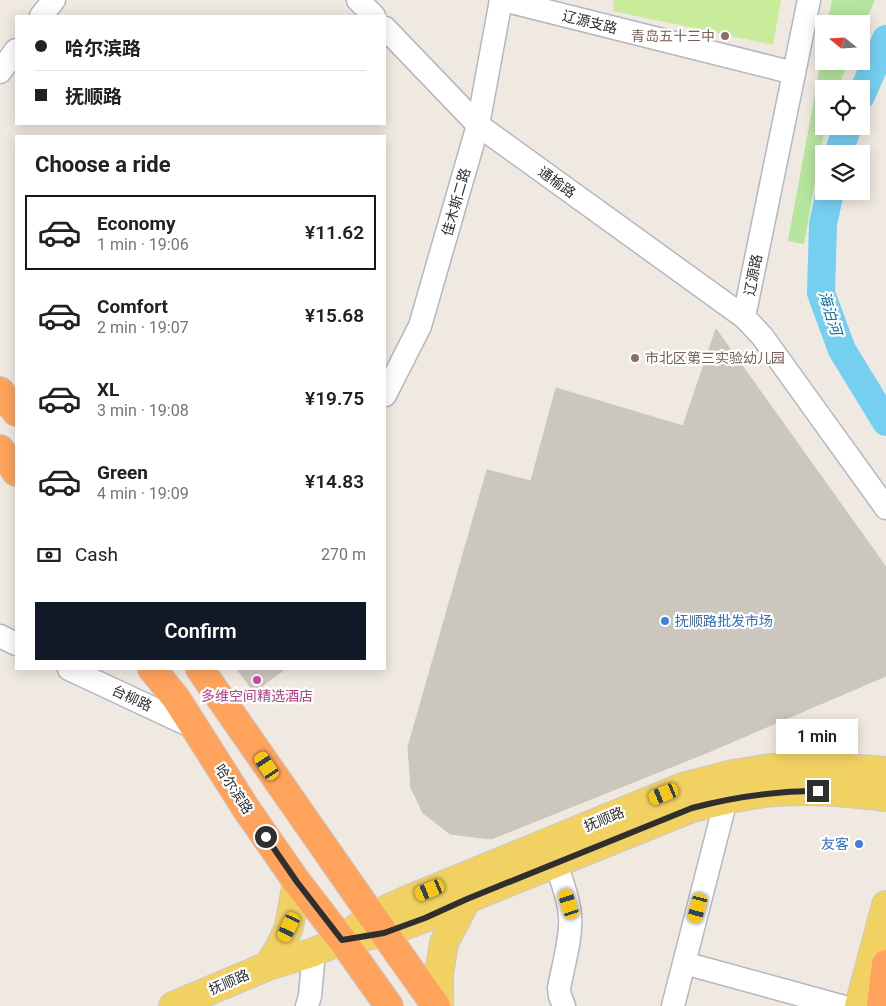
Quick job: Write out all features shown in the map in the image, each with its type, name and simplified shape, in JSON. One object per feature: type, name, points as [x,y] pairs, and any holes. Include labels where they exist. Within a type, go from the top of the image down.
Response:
[{"type":"highway","points":[[0,390],[15,411]]},
{"type":"highway","points":[[0,448],[15,470]]},
{"type":"highway","name":"哈尔滨路","points":[[153,670],[176,698],[245,807],[297,882],[342,940],[389,1006]]},
{"type":"highway","points":[[201,670],[378,924],[438,1006]]},
{"type":"highway","points":[[881,1006],[886,964]]},
{"type":"main road","name":"抚顺路","points":[[378,924],[425,918],[467,899],[692,808],[729,787],[772,768],[823,766],[886,771]]},
{"type":"main road","name":"抚顺路","points":[[173,1006],[268,966],[314,952],[342,940],[682,787],[729,787],[773,792],[830,791],[886,797]]},
{"type":"main road","points":[[268,966],[280,947],[289,927],[297,882]]},
{"type":"main road","points":[[438,1006],[439,974],[444,943],[467,899]]},
{"type":"main road","points":[[859,1006],[886,906]]},
{"type":"street","points":[[42,15],[54,0]]},
{"type":"street","points":[[358,0],[373,15]]},
{"type":"street","name":"辽源支路","points":[[502,0],[794,73]]},
{"type":"street","name":"佳木斯二路","points":[[386,393],[420,326],[478,125],[502,0]]},
{"type":"street","name":"辽源路","points":[[744,317],[809,0]]},
{"type":"street","name":"通榆路","points":[[386,29],[478,125],[744,317]]},
{"type":"street","points":[[0,72],[15,51]]},
{"type":"street","points":[[744,317],[762,336],[886,508]]},
{"type":"street","points":[[0,636],[15,644]]},
{"type":"street","name":"台柳路","points":[[71,670],[195,728]]},
{"type":"street","points":[[673,1006],[729,787]]},
{"type":"street","points":[[556,863],[569,904],[571,918],[559,988],[564,1006]]},
{"type":"street","points":[[308,1006],[314,952]]},
{"type":"street","points":[[684,963],[841,1006]]},
{"type":"green space","points":[[614,0],[781,0],[773,45],[613,11]]},
{"type":"green space","points":[[832,0],[875,0],[868,15],[829,15]]},
{"type":"green space","points":[[819,70],[845,70],[841,80],[817,80]]},
{"type":"green space","points":[[815,93],[815,135],[823,135],[822,145],[815,145],[815,182],[804,244],[788,241]]},
{"type":"building","name":"抚顺路批发市场","points":[[716,329],[886,567],[886,676],[706,753],[491,839],[450,834],[423,813],[411,788],[408,747],[487,470],[531,481],[556,388],[683,426]]},
{"type":"building","name":"多维空间精选酒店","points":[[238,670],[284,670],[254,692]]},
{"type":"waterway","name":"海泊河","points":[[868,80],[886,39]]},
{"type":"waterway","name":"海泊河","points":[[841,145],[845,135]]},
{"type":"waterway","name":"海泊河","points":[[828,200],[823,224],[821,293],[842,350],[886,422]]},
{"type":"place","name":"青岛五十三中","points":[[725,36]]},
{"type":"place","name":"市北区第三实验幼儿园","points":[[635,358]]},
{"type":"place","name":"抚顺路批发市场","points":[[665,621]]},
{"type":"place","name":"多维空间精选酒店","points":[[257,680]]},
{"type":"place","name":"友客","points":[[859,844]]},
{"type":"route","points":[[266,837],[297,882],[342,940],[384,933],[425,918],[467,899],[692,808],[726,799],[773,792],[818,791]]}]
